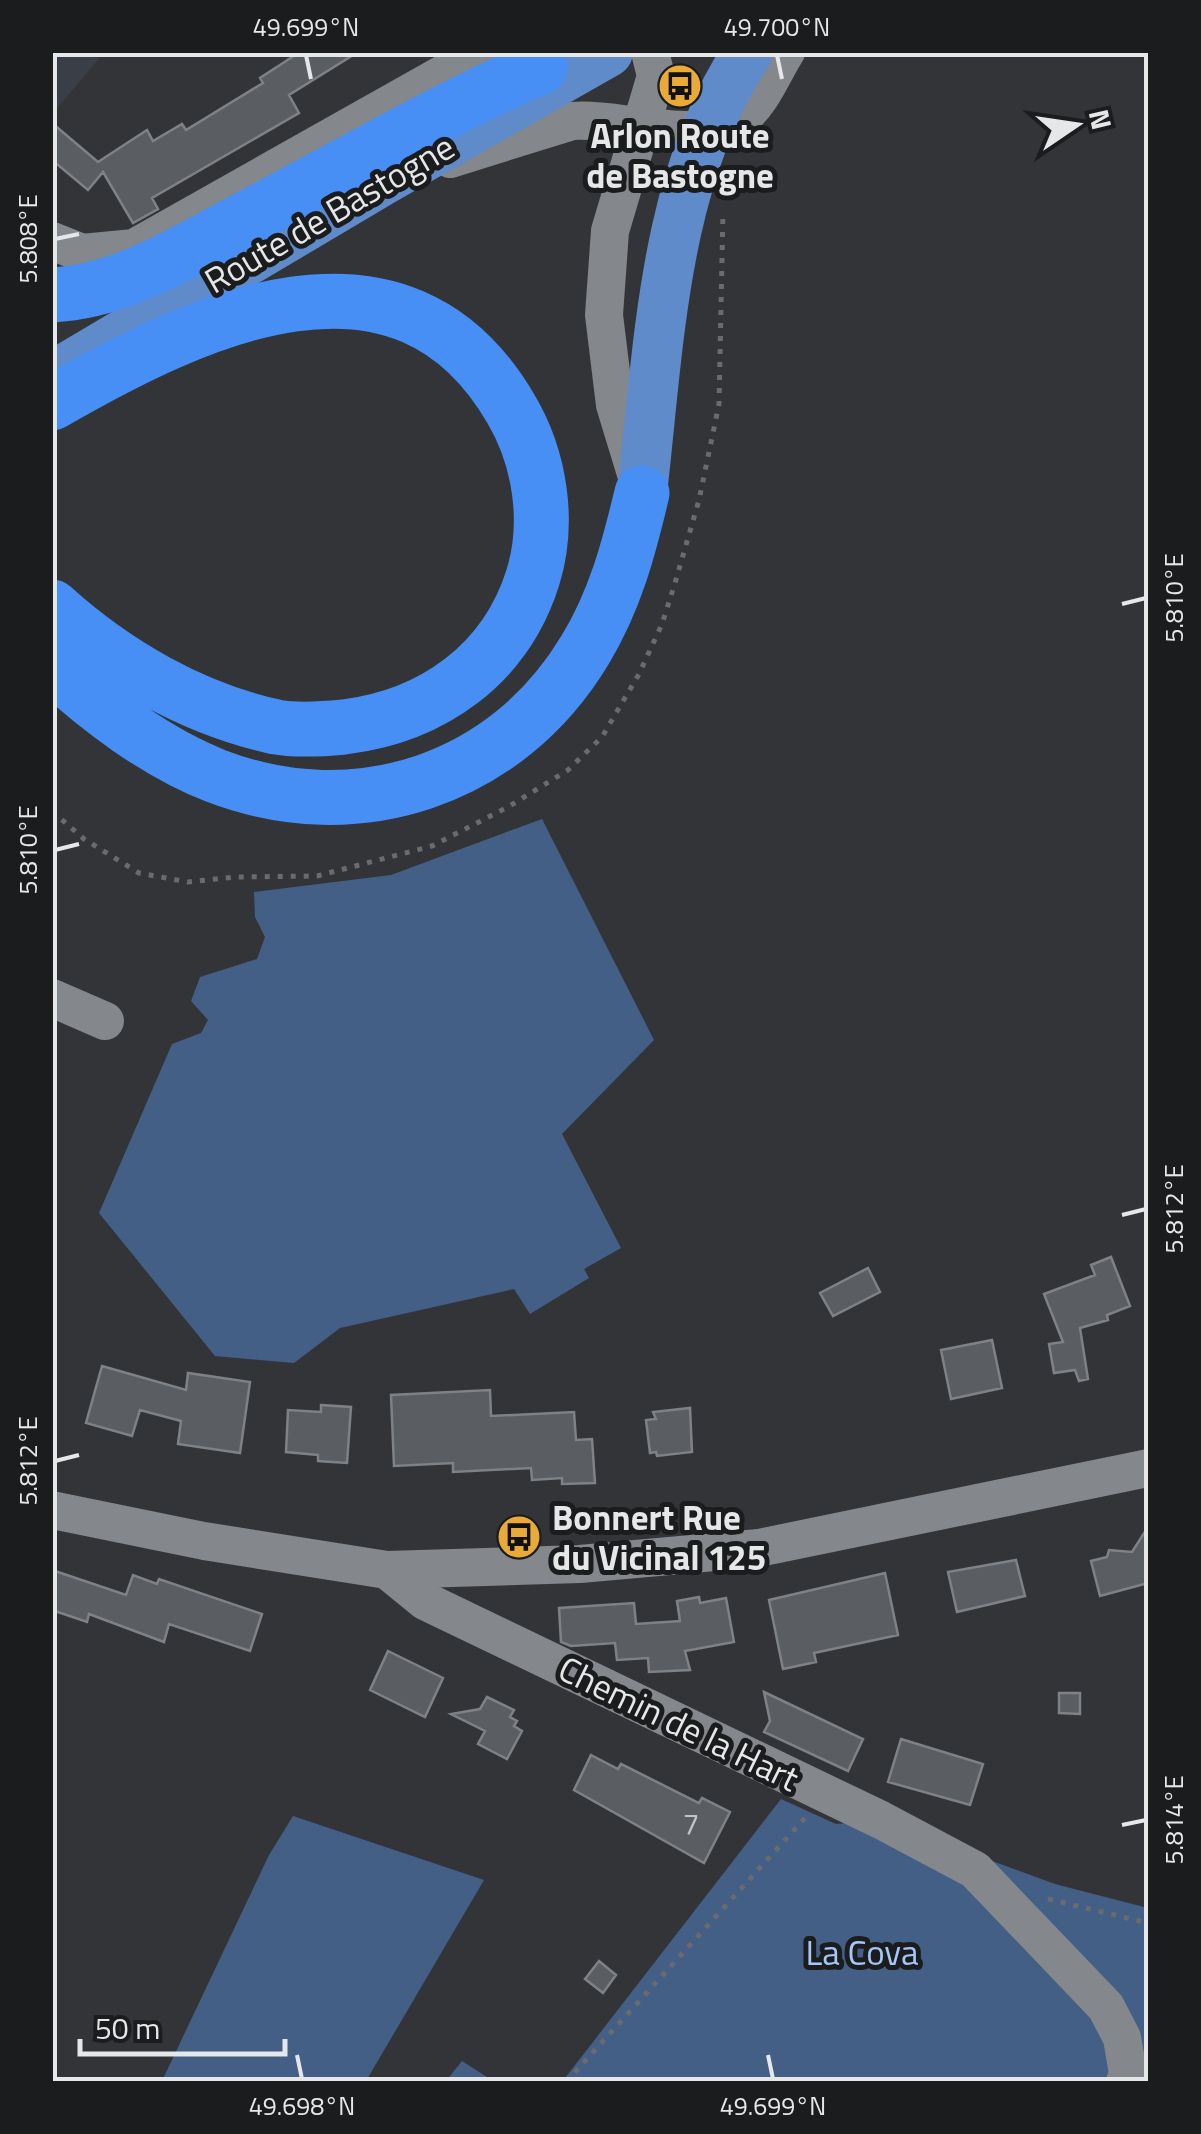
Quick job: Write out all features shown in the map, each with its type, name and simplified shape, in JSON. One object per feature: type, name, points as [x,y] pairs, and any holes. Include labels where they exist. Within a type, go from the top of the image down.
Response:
[{"type":"highway","points":[[52,295],[82,294],[156,266],[467,98],[552,60]]},
{"type":"highway","points":[[52,404],[164,344],[225,319],[271,306],[312,302],[384,307],[414,317],[446,337],[473,356],[497,384],[519,422],[537,472],[542,530],[534,575],[499,646],[448,693],[411,711],[365,724],[326,729],[281,728],[236,717],[134,669],[82,633],[52,606]]},
{"type":"highway","points":[[52,666],[114,717],[214,776],[334,800],[414,787],[486,753],[551,696],[584,652],[610,603],[630,547],[642,493]]},
{"type":"main road","name":"Route de Bastogne","points":[[52,376],[608,52]]},
{"type":"main road","points":[[642,493],[668,277],[697,158],[748,52]]},
{"type":"main road","name":"Route de Bastogne","points":[[52,357],[473,112],[552,60]]},
{"type":"street","name":"Route de Bastogne","points":[[52,242],[82,252],[134,248],[482,52]]},
{"type":"street","points":[[642,493],[616,404],[604,315],[610,231],[656,76],[650,52]]},
{"type":"street","points":[[385,179],[572,121],[708,129],[743,116],[786,52]]},
{"type":"street","points":[[52,998],[105,1020]]},
{"type":"street","points":[[52,1510],[204,1541],[387,1570],[580,1564],[759,1548],[1148,1468]]},
{"type":"street","name":"Chemin de la Hart","points":[[387,1570],[424,1601],[827,1793],[975,1870],[1106,2007],[1122,2038],[1128,2073],[1125,2082]]},
{"type":"path","points":[[676,583],[719,404],[724,198]]},
{"type":"path","points":[[566,2082],[827,1793]]},
{"type":"path","points":[[1046,1899],[1148,1923]]},
{"type":"shaded area","points":[[52,53],[104,53],[53,113]]},
{"type":"green space","points":[[542,819],[654,1040],[562,1134],[621,1248],[584,1269],[589,1278],[530,1314],[514,1289],[340,1328],[294,1363],[215,1356],[99,1213],[172,1044],[201,1033],[208,1020],[191,1001],[200,977],[257,959],[265,937],[255,917],[254,892],[391,875]]},
{"type":"green space","name":"La Cova","points":[[781,1799],[836,1824],[881,1820],[1055,1884],[1148,1908],[1148,2081],[562,2082]]},
{"type":"green space","points":[[293,1816],[484,1880],[366,2081],[162,2081],[269,1855]]},
{"type":"green space","points":[[462,2061],[493,2081],[446,2081]]},
{"type":"building","points":[[300,52],[358,52],[289,95],[299,113],[152,198],[158,209],[133,223],[103,172],[88,190],[52,160],[52,123],[98,162],[147,130],[153,141],[182,124],[186,130],[263,83],[260,78]]},
{"type":"building","points":[[1111,1257],[1130,1306],[1107,1315],[1108,1320],[1080,1328],[1088,1379],[1079,1381],[1075,1370],[1054,1373],[1049,1344],[1063,1342],[1044,1294],[1095,1275],[1091,1265]]},
{"type":"building","points":[[868,1268],[880,1292],[833,1316],[820,1293]]},
{"type":"building","points":[[992,1340],[1002,1388],[951,1399],[941,1350]]},
{"type":"building","points":[[102,1366],[186,1390],[188,1373],[250,1382],[240,1453],[178,1444],[181,1421],[140,1410],[132,1436],[86,1423]]},
{"type":"building","points":[[490,1390],[491,1416],[574,1412],[576,1440],[592,1439],[595,1483],[562,1484],[562,1478],[532,1480],[531,1468],[453,1472],[453,1463],[394,1466],[391,1395]]},
{"type":"building","points":[[321,1405],[351,1407],[347,1463],[318,1461],[318,1455],[286,1452],[288,1410],[321,1412]]},
{"type":"building","points":[[690,1408],[692,1452],[657,1456],[656,1452],[650,1453],[646,1420],[656,1419],[653,1412]]},
{"type":"building","points":[[1148,1527],[1148,1583],[1100,1596],[1091,1561],[1107,1557],[1109,1550],[1132,1552]]},
{"type":"building","points":[[1016,1560],[1025,1596],[957,1612],[948,1572]]},
{"type":"building","points":[[52,1570],[126,1595],[133,1575],[157,1584],[159,1579],[262,1614],[250,1651],[169,1624],[164,1642],[89,1614],[87,1622],[52,1610]]},
{"type":"building","points":[[885,1573],[898,1635],[814,1653],[816,1662],[783,1669],[769,1600]]},
{"type":"building","points":[[699,1597],[700,1603],[726,1598],[734,1642],[685,1651],[690,1670],[649,1672],[648,1658],[617,1660],[615,1643],[571,1646],[561,1642],[559,1608],[634,1603],[636,1624],[680,1621],[677,1601]]},
{"type":"building","points":[[388,1651],[443,1678],[425,1717],[370,1690]]},
{"type":"building","points":[[764,1692],[863,1739],[848,1771],[764,1732],[770,1721]]},
{"type":"building","points":[[1059,1693],[1080,1693],[1080,1714],[1059,1713]]},
{"type":"building","points":[[487,1697],[514,1710],[510,1717],[522,1731],[507,1759],[478,1744],[485,1731],[451,1714],[480,1709]]},
{"type":"building","points":[[901,1739],[983,1764],[970,1805],[888,1782]]},
{"type":"building","points":[[591,1755],[618,1769],[621,1764],[699,1803],[702,1798],[730,1812],[704,1863],[574,1790]]},
{"type":"building","points":[[599,1961],[616,1975],[603,1993],[585,1979]]},
{"type":"place","name":"Arlon Route de Bastogne","points":[[680,86]]},
{"type":"place","name":"Bonnert Rue du Vicinal 125","points":[[519,1537]]}]
